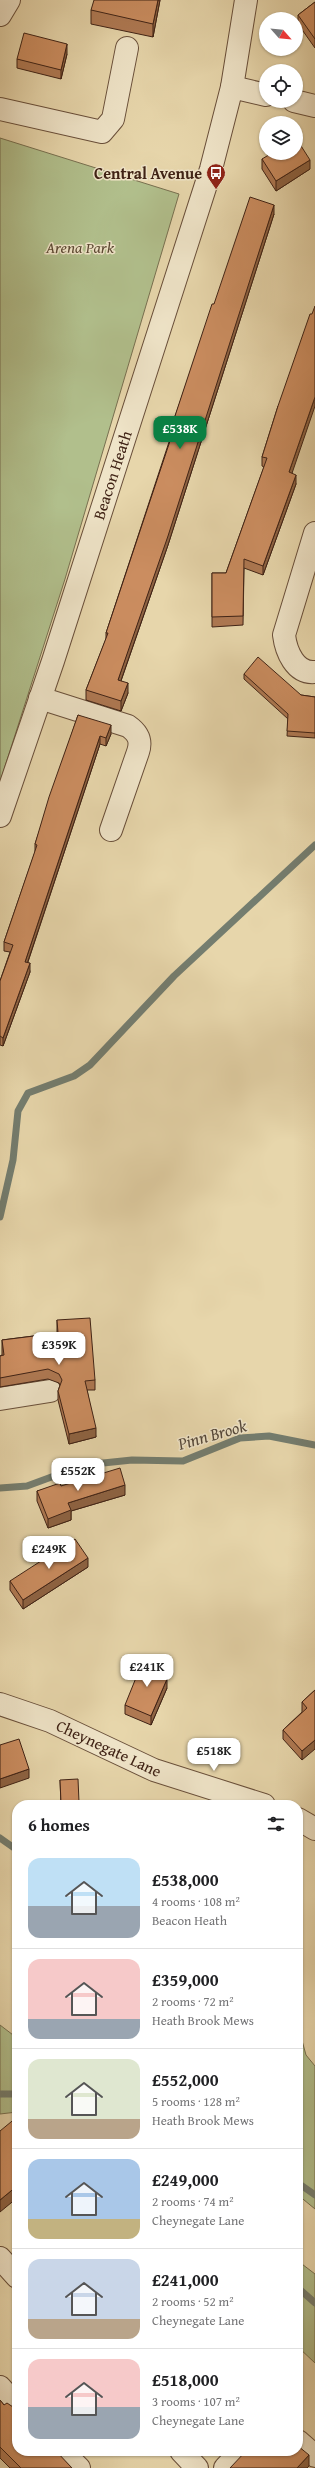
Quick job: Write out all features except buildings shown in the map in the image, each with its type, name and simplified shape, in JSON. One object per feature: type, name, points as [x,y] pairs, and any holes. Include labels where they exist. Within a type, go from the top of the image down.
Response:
[{"type":"street","points":[[0,15],[9,0]]},
{"type":"street","name":"Beacon Heath","points":[[0,816],[40,698],[211,170],[232,87],[246,0]]},
{"type":"street","points":[[5,110],[102,132],[113,120],[127,48]]},
{"type":"street","points":[[232,87],[259,93]]},
{"type":"street","points":[[303,103],[315,106]]},
{"type":"street","points":[[315,533],[284,635],[286,651],[298,666],[309,672],[315,672]]},
{"type":"street","points":[[40,698],[128,726],[137,734],[141,744],[111,830]]},
{"type":"street","points":[[0,1399],[50,1390]]},
{"type":"street","name":"Cheynegate Lane","points":[[0,1704],[50,1721],[154,1770],[248,1800]]},
{"type":"street","points":[[303,1822],[315,1828]]},
{"type":"street","points":[[0,2258],[12,2271]]},
{"type":"street","points":[[0,2387],[12,2400]]},
{"type":"street","points":[[303,2445],[315,2456]]},
{"type":"street","points":[[67,2456],[79,2468]]},
{"type":"street","points":[[186,2456],[197,2468]]},
{"type":"street","points":[[225,2468],[236,2456]]},
{"type":"green space","name":"Arena Park","points":[[0,138],[179,194],[65,579],[0,782]]},
{"type":"green space","points":[[0,2025],[12,2034],[12,2113],[0,2114]]},
{"type":"green space","points":[[303,2044],[306,2055],[315,2066],[315,2209],[303,2199]]},
{"type":"green space","points":[[303,2265],[315,2274],[315,2363],[303,2352]]},
{"type":"waterway","points":[[0,1217],[13,1160],[18,1111],[28,1093],[74,1076],[90,1065],[174,976],[315,845]]},
{"type":"waterway","name":"Pinn Brook","points":[[0,1488],[27,1486],[84,1465],[132,1460],[183,1461],[240,1438],[269,1436],[315,1445]]},
{"type":"waterway","points":[[0,1838],[12,1846]]},
{"type":"waterway","points":[[0,2094],[12,2094]]},
{"type":"waterway","points":[[303,2187],[315,2195]]},
{"type":"waterway","points":[[303,2292],[315,2303]]},
{"type":"place","name":"Central Avenue","points":[[216,190]]}]
